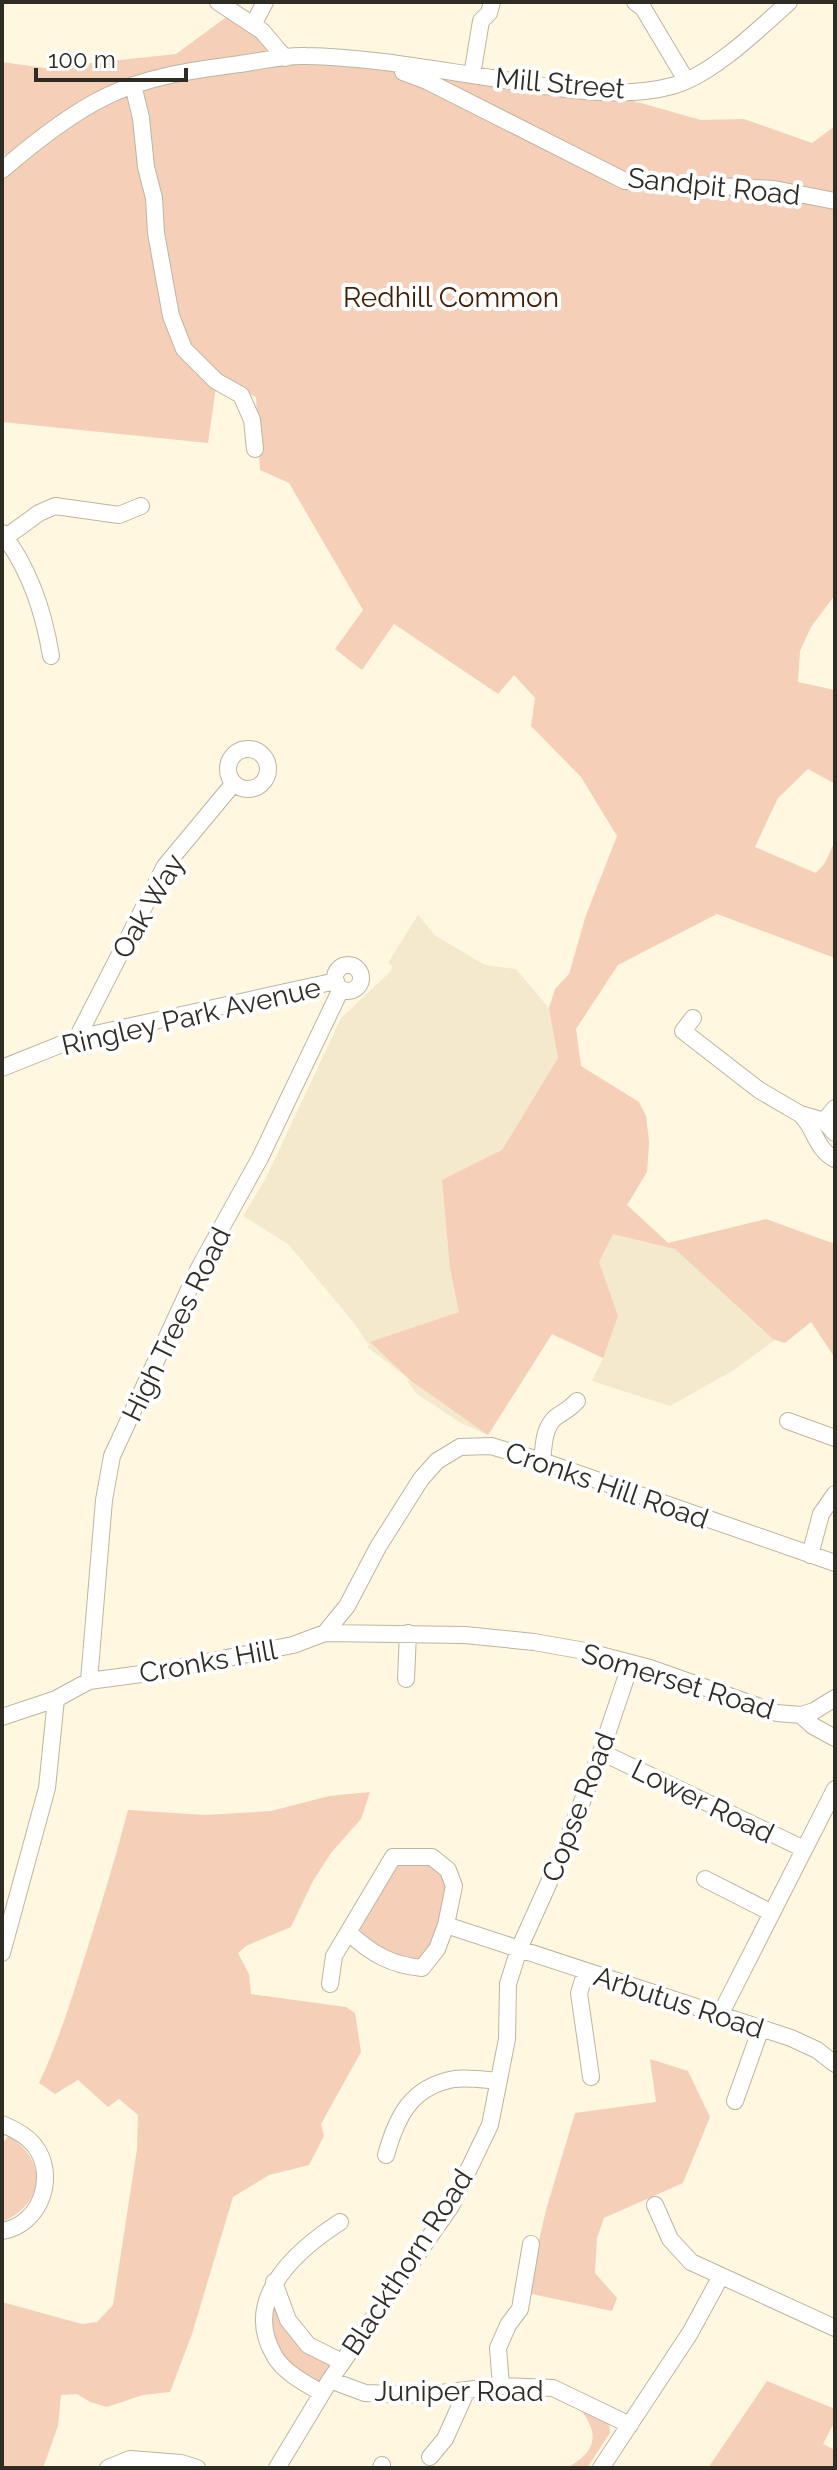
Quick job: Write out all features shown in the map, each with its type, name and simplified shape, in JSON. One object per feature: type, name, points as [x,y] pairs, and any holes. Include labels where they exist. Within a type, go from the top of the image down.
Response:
[{"type":"street","points":[[218,2],[257,10],[262,31],[285,58]]},
{"type":"street","points":[[472,75],[481,21],[489,13],[492,2]]},
{"type":"street","points":[[635,2],[643,8],[686,80]]},
{"type":"street","name":"Mill Street","points":[[2,170],[103,98],[133,85],[191,70],[304,56],[570,89],[652,90],[686,80],[746,41],[789,2]]},
{"type":"street","name":"Sandpit Road","points":[[379,63],[427,81],[625,181],[774,189],[835,201]]},
{"type":"street","points":[[133,85],[141,118],[171,316],[184,349],[216,381],[241,395],[252,420],[255,449]]},
{"type":"street","points":[[51,656],[36,598],[22,563],[4,535],[55,506],[119,515],[141,506]]},
{"type":"street","name":"Oak Way","points":[[77,1038],[165,866],[234,783]]},
{"type":"street","name":"Ringley Park Avenue","points":[[2,1068],[77,1038],[339,985]]},
{"type":"street","name":"High Trees Road","points":[[89,1681],[104,1500],[112,1456],[199,1268],[254,1170],[339,985]]},
{"type":"street","points":[[684,1029],[759,1090],[800,1114],[811,1125],[812,1133],[824,1150],[835,1159]]},
{"type":"street","points":[[800,1114],[831,1121]]},
{"type":"street","points":[[542,1461],[545,1434],[557,1417],[565,1414],[577,1401]]},
{"type":"street","points":[[788,1421],[835,1438]]},
{"type":"street","name":"Cronks Hill Road","points":[[325,1633],[347,1606],[378,1547],[421,1479],[437,1461],[460,1447],[491,1446],[542,1461],[835,1563]]},
{"type":"street","points":[[810,1555],[821,1514],[835,1494]]},
{"type":"street","name":"Cronks Hill","points":[[89,1681],[156,1672],[293,1645],[325,1633]]},
{"type":"street","name":"Somerset Road","points":[[325,1633],[408,1633],[534,1642],[631,1663],[777,1713],[801,1715],[835,1698]]},
{"type":"street","points":[[406,1679],[408,1633]]},
{"type":"street","name":"Copse Road","points":[[519,1949],[557,1866],[631,1663]]},
{"type":"street","points":[[2,1717],[56,1699],[89,1681]]},
{"type":"street","points":[[2,1953],[47,1788],[56,1699]]},
{"type":"street","points":[[801,1715],[835,1738]]},
{"type":"street","name":"Lower Road","points":[[601,1752],[804,1849]]},
{"type":"street","points":[[720,2015],[835,1789]]},
{"type":"street","points":[[330,1984],[334,1956],[393,1857],[432,1857],[448,1870],[454,1886],[446,1925],[437,1949],[422,1968],[400,1966],[366,1948],[349,1933]]},
{"type":"street","points":[[705,1879],[772,1913]]},
{"type":"street","name":"Arbutus Road","points":[[446,1925],[804,2043],[835,2064]]},
{"type":"street","name":"Blackthorn Road","points":[[277,2468],[326,2386],[451,2206],[490,2125],[507,2039],[508,1984],[519,1949]]},
{"type":"street","points":[[586,1971],[579,1993],[591,2077]]},
{"type":"street","points":[[735,2101],[761,2028]]},
{"type":"street","points":[[386,2155],[395,2122],[423,2089],[456,2078],[499,2081]]},
{"type":"street","points":[[2,2124],[26,2136],[34,2145],[44,2166],[46,2180],[37,2207],[29,2217],[20,2225],[2,2231]]},
{"type":"street","points":[[655,2205],[670,2239],[691,2262],[835,2328]]},
{"type":"street","points":[[340,2222],[314,2239],[290,2261],[274,2282],[288,2320],[308,2345],[342,2362]]},
{"type":"street","points":[[501,2386],[498,2348],[508,2325],[520,2309],[531,2244]]},
{"type":"street","points":[[601,2468],[690,2333],[721,2276]]},
{"type":"street","name":"Juniper Road","points":[[274,2282],[263,2321],[274,2357],[301,2381],[365,2393],[424,2395],[501,2386],[553,2388],[630,2425]]},
{"type":"street","points":[[430,2457],[445,2439],[467,2390]]},
{"type":"street","points":[[108,2468],[130,2459],[181,2463],[197,2468]]},
{"type":"shaded area","points":[[418,915],[436,936],[485,965],[516,969],[549,1008],[576,1029],[581,1066],[646,1116],[649,1144],[647,1172],[627,1205],[775,1340],[734,1370],[670,1406],[592,1381],[603,1358],[552,1334],[488,1435],[461,1423],[417,1394],[409,1379],[367,1347],[369,1345],[354,1323],[288,1244],[243,1216],[266,1178],[341,1018],[391,971],[392,966],[388,963]]},
{"type":"green space","name":"Redhill Common","points":[[233,12],[302,59],[630,100],[701,120],[744,119],[812,143],[835,126],[835,595],[811,627],[800,651],[798,682],[835,690],[835,784],[808,769],[778,798],[755,847],[816,873],[825,863],[835,841],[835,958],[717,914],[618,965],[576,1029],[581,1066],[639,1102],[646,1116],[649,1141],[647,1172],[627,1205],[668,1243],[766,1219],[835,1244],[835,1358],[811,1322],[785,1343],[773,1339],[675,1249],[613,1234],[599,1262],[618,1316],[603,1358],[552,1334],[488,1435],[410,1380],[370,1342],[459,1312],[450,1268],[442,1180],[502,1150],[558,1058],[549,1008],[555,989],[569,974],[586,915],[617,836],[581,777],[531,726],[535,698],[514,675],[498,694],[394,624],[362,670],[335,649],[363,610],[289,483],[260,470],[256,397],[217,380],[208,443],[2,422],[2,181],[12,172],[2,148],[2,62],[45,68],[176,54]]},
{"type":"green space","points":[[370,1792],[361,1819],[331,1853],[313,1881],[291,1927],[246,1946],[238,1953],[249,1974],[251,1994],[346,2007],[355,2013],[361,2052],[321,2124],[324,2136],[309,2165],[269,2175],[233,2197],[192,2334],[170,2392],[143,2395],[107,2407],[77,2394],[61,2395],[58,2426],[43,2468],[2,2468],[2,2302],[82,2324],[97,2322],[113,2305],[137,2149],[138,2115],[119,2099],[108,2107],[78,2080],[55,2094],[39,2083],[71,2000],[128,1810],[205,1815],[271,1811],[329,1796]]},
{"type":"green space","points":[[414,1860],[440,1869],[447,1876],[449,1884],[442,1920],[431,1944],[419,1959],[407,1963],[356,1934],[397,1865]]},
{"type":"green space","points":[[650,2059],[688,2071],[710,2117],[683,2183],[604,2218],[597,2238],[595,2273],[617,2298],[612,2311],[527,2293],[546,2210],[575,2113],[656,2102]]},
{"type":"green space","points":[[8,2136],[30,2157],[36,2181],[34,2193],[27,2204],[2,2222],[2,2144]]},
{"type":"green space","points":[[275,2289],[286,2320],[334,2360],[321,2388],[277,2356],[267,2316]]},
{"type":"green space","points":[[767,2381],[835,2409],[835,2421],[823,2444],[835,2450],[835,2468],[708,2468]]},
{"type":"green space","points":[[585,2408],[609,2421],[610,2433],[587,2468],[566,2468],[582,2458],[591,2445],[592,2431],[583,2413]]}]
